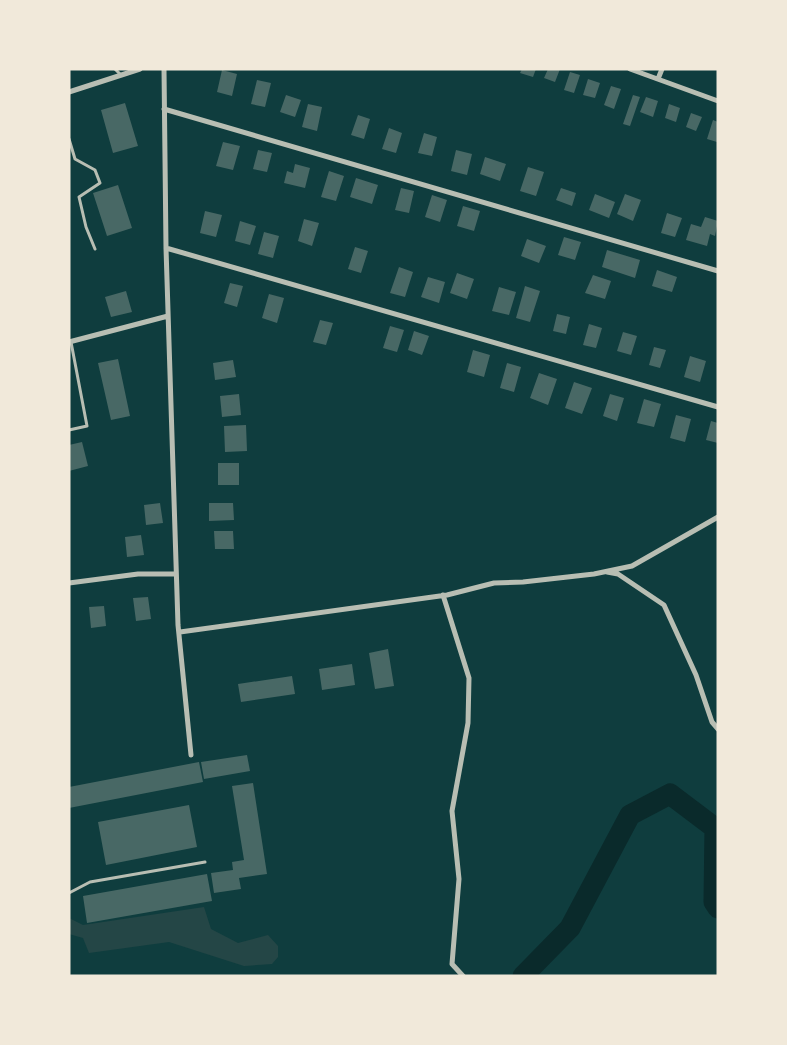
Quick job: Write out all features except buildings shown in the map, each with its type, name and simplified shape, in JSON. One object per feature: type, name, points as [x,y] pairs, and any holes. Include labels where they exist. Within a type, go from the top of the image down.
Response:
[{"type":"street","points":[[69,92],[140,69]]},
{"type":"street","points":[[164,69],[166,248],[178,625],[191,755]]},
{"type":"street","points":[[630,69],[718,101]]},
{"type":"street","points":[[658,79],[662,69]]},
{"type":"street","points":[[165,109],[718,271]]},
{"type":"street","points":[[166,248],[718,407]]},
{"type":"street","points":[[70,342],[168,316]]},
{"type":"street","points":[[180,632],[443,595],[494,583],[523,582],[604,572],[632,566],[718,517]]},
{"type":"street","points":[[604,572],[618,574],[664,605],[696,675],[712,722],[718,729]]},
{"type":"street","points":[[69,583],[138,574],[177,574]]},
{"type":"street","points":[[443,595],[469,678],[468,723],[452,811],[459,879],[452,964],[463,976]]},
{"type":"lane","points":[[115,69],[121,75]]},
{"type":"lane","points":[[69,140],[75,159],[95,170],[100,183],[79,197],[86,227],[95,249]]},
{"type":"lane","points":[[69,430],[87,426],[70,342]]},
{"type":"lane","points":[[69,893],[90,882],[205,862]]},
{"type":"shaded area","points":[[204,907],[211,929],[238,943],[268,935],[278,946],[278,957],[272,964],[244,966],[169,942],[89,953],[83,938],[69,934],[69,918],[83,925]]},
{"type":"waterway","points":[[523,976],[570,928],[630,815],[670,794],[715,828],[714,902],[718,908]]}]
